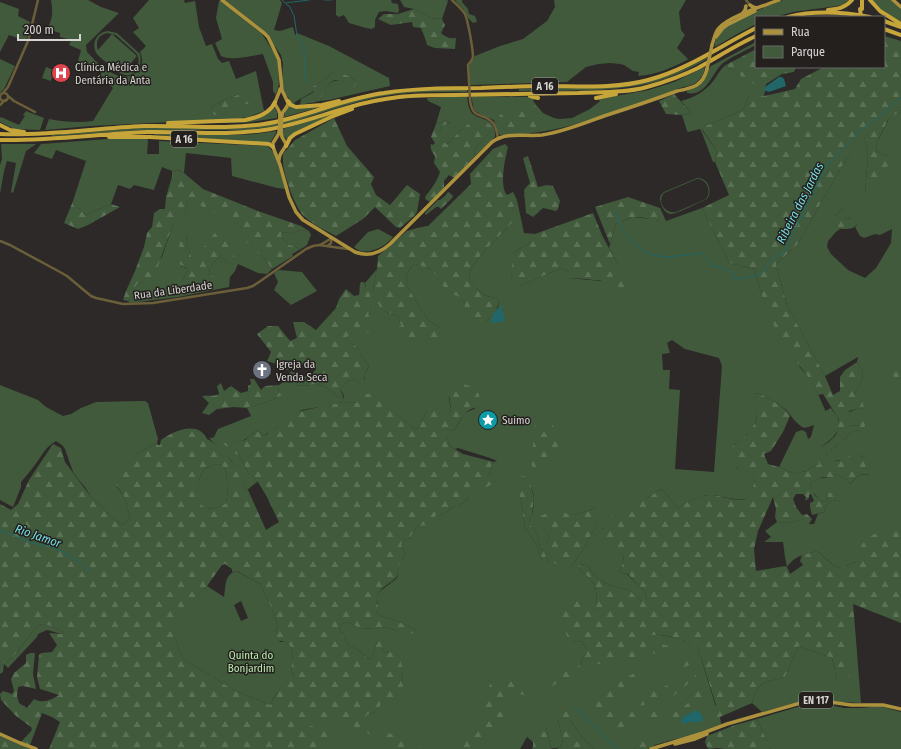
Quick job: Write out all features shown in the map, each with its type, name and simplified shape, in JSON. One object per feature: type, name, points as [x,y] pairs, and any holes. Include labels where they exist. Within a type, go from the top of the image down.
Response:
[{"type":"highway","points":[[793,16],[813,11],[841,8],[847,6],[852,0]]},
{"type":"highway","points":[[861,0],[862,16]]},
{"type":"highway","points":[[870,0],[880,11],[901,24]]},
{"type":"highway","points":[[803,14],[828,12],[863,16]]},
{"type":"highway","points":[[885,21],[901,27]]},
{"type":"highway","name":"A 16","points":[[141,126],[229,127],[255,125],[290,119],[363,97],[409,90],[621,85],[648,80],[695,62],[755,29]]},
{"type":"highway","points":[[885,29],[901,35]]},
{"type":"highway","name":"A 16","points":[[0,140],[39,140],[150,132],[229,133],[265,130],[290,125],[350,107],[402,96],[429,94],[550,94],[620,92],[646,87],[677,77],[698,68],[738,44],[755,36]]},
{"type":"highway","points":[[645,78],[664,75]]},
{"type":"highway","points":[[544,86],[570,83]]},
{"type":"highway","points":[[596,98],[620,92]]},
{"type":"highway","points":[[520,94],[538,98]]},
{"type":"highway","name":"A 16","points":[[287,100],[291,105],[296,107],[322,105],[350,98],[363,97]]},
{"type":"highway","name":"A 16","points":[[0,134],[40,134],[154,124],[245,120],[267,112],[271,109],[276,100]]},
{"type":"highway","name":"A 16","points":[[286,146],[290,138],[295,134],[338,114],[380,100]]},
{"type":"highway","points":[[0,124],[10,130],[40,134]]},
{"type":"highway","name":"A 16","points":[[94,136],[150,137],[261,143],[268,144],[273,148]]},
{"type":"main road","points":[[222,0],[268,37],[278,54],[281,83],[288,105],[281,115],[280,133],[286,142],[286,146],[282,150],[279,157],[289,197],[296,212],[303,220],[359,254],[376,253],[384,250],[492,142],[498,138],[506,136],[541,135],[551,133],[590,122],[677,91],[692,88],[703,79],[716,32],[723,24],[742,14],[751,12],[778,0]]},
{"type":"main road","points":[[893,0],[901,7]]},
{"type":"main road","points":[[714,40],[719,32],[727,25],[758,8],[772,3]]},
{"type":"main road","points":[[742,14],[748,5],[758,8]]},
{"type":"main road","points":[[281,83],[280,93],[276,100],[276,106],[281,115]]},
{"type":"main road","points":[[276,100],[281,96],[287,100]]},
{"type":"main road","points":[[277,108],[281,110],[285,109]]},
{"type":"main road","points":[[280,133],[273,142],[273,148],[280,164]]},
{"type":"main road","points":[[275,139],[283,139]]},
{"type":"main road","points":[[273,148],[278,151],[282,150]]},
{"type":"main road","name":"EN 117","points":[[652,749],[727,724],[814,700],[848,705],[883,705],[901,709]]},
{"type":"main road","name":"EN 117","points":[[652,749],[695,739],[734,722]]},
{"type":"main road","points":[[690,737],[695,739],[710,730]]},
{"type":"main road","points":[[0,734],[20,744],[36,749]]},
{"type":"street","points":[[12,100],[0,100],[0,96],[8,87],[28,41],[38,0]]},
{"type":"street","points":[[452,0],[465,15],[472,48],[473,57],[468,65],[471,107],[474,112],[490,119],[495,125],[498,138]]},
{"type":"street","points":[[745,0],[751,12]]},
{"type":"street","points":[[0,105],[8,98],[8,87]]},
{"type":"street","points":[[3,93],[6,93],[12,100],[35,112]]},
{"type":"street","points":[[324,243],[325,234]]},
{"type":"street","points":[[319,245],[332,238]]},
{"type":"street","points":[[327,246],[331,243],[332,238]]},
{"type":"street","name":"Rua da Liberdade","points":[[2,242],[67,276],[96,298],[123,304],[167,301],[251,287],[306,249],[313,246],[319,245],[349,249]]},
{"type":"green space","points":[[51,0],[88,0],[101,7],[119,13],[86,45],[87,52],[104,68],[118,76],[125,77],[132,75],[139,70],[142,64],[140,52],[146,46],[133,32],[139,28],[133,18],[149,0],[184,0],[185,3],[195,1],[199,27],[206,46],[212,44],[218,59],[222,63],[229,61],[236,79],[256,71],[264,111],[248,117],[233,119],[91,126],[45,130],[49,119],[71,122],[93,121],[113,88],[104,80],[99,79],[103,68],[90,67],[90,65],[78,61],[81,50],[69,45],[71,40],[60,37],[60,33],[47,29],[52,12]],"holes":[[[239,94],[242,104],[238,104],[215,115],[211,107]]]},
{"type":"green space","points":[[225,0],[280,0],[282,3],[274,30],[280,31],[293,27],[295,35],[297,33],[329,46],[389,78],[390,86],[320,101],[325,89],[330,83],[337,80],[342,80],[345,84],[357,82],[349,76],[333,71],[326,79],[312,88],[314,91],[295,102],[294,105],[286,95],[282,84],[283,64],[281,55],[266,33]]},
{"type":"green space","points":[[336,0],[391,0],[392,3],[398,4],[399,10],[398,13],[385,11],[379,12],[375,20],[375,27],[372,29],[349,23],[344,15],[339,17],[336,15]]},
{"type":"green space","points":[[400,0],[448,1],[442,19],[430,18],[414,9],[404,7]]},
{"type":"green space","points":[[455,0],[462,0],[468,9],[469,14],[475,16],[477,22],[473,23],[468,18],[464,10]]},
{"type":"green space","points":[[554,0],[686,0],[679,12],[681,30],[685,35],[677,48],[688,59],[663,71],[638,76],[639,72],[633,71],[624,65],[610,63],[586,67],[567,82],[470,85],[469,66],[475,56],[523,39],[547,21],[555,7]]},
{"type":"green space","points":[[783,0],[849,0],[842,5],[837,6],[793,12],[778,16],[755,16],[755,25],[715,47],[716,38],[725,28]]},
{"type":"green space","points":[[871,0],[891,0],[901,9],[901,22],[882,10]]},
{"type":"green space","points":[[219,1],[221,1],[262,34],[274,52],[278,61],[279,84],[276,95],[273,91],[273,82],[263,54],[236,58],[221,56],[215,43],[222,39],[216,18]]},
{"type":"green space","points":[[0,2],[19,9],[18,16],[30,22],[26,41],[9,35],[0,52]]},
{"type":"green space","points":[[414,9],[430,18],[442,19],[445,25],[441,33],[444,36],[456,38],[455,49],[435,48],[427,45],[421,28],[413,27],[412,22],[391,25],[378,19],[384,14],[398,14]]},
{"type":"green space","points":[[108,31],[117,33],[140,54],[140,65],[134,73],[127,75],[119,73],[97,54],[94,46],[96,39],[104,32]],"holes":[[[107,33],[112,34],[98,50],[97,42],[99,37]],[[112,34],[116,35],[137,54],[139,62],[134,71],[127,73],[123,72],[137,56]]]},
{"type":"green space","points":[[885,36],[901,41],[901,110],[888,120],[876,144],[877,151],[888,156],[891,160],[870,197],[865,195],[868,155],[864,136],[846,159],[797,245],[776,264],[787,305],[825,376],[833,395],[840,391],[840,377],[845,370],[857,362],[863,371],[862,381],[855,393],[862,399],[864,408],[849,411],[849,425],[860,426],[861,414],[864,413],[864,433],[858,430],[851,432],[826,454],[827,457],[836,461],[850,455],[851,459],[857,464],[857,455],[863,457],[868,464],[865,467],[870,475],[861,475],[850,484],[847,480],[836,474],[831,478],[823,477],[811,482],[810,488],[822,502],[827,501],[828,493],[847,499],[846,502],[843,503],[832,500],[827,504],[824,512],[812,515],[810,503],[814,501],[811,494],[805,501],[806,497],[803,494],[796,494],[793,499],[796,507],[802,515],[807,514],[812,519],[809,524],[801,524],[799,520],[790,523],[777,522],[773,497],[758,531],[754,549],[756,571],[785,566],[790,574],[803,565],[800,561],[802,555],[817,551],[837,568],[848,565],[859,561],[859,549],[866,539],[881,530],[901,530],[901,623],[853,604],[855,627],[846,621],[850,679],[841,682],[837,679],[832,658],[798,646],[785,677],[767,682],[760,686],[752,703],[720,717],[721,724],[714,727],[710,721],[705,720],[705,715],[716,705],[698,648],[691,643],[664,635],[648,637],[645,639],[669,646],[672,649],[593,665],[583,672],[561,681],[538,695],[530,697],[510,691],[506,694],[507,706],[502,720],[467,749],[454,749],[478,732],[490,684],[504,678],[523,688],[533,688],[557,674],[582,665],[581,659],[587,653],[587,650],[582,642],[577,641],[568,643],[563,618],[558,613],[562,605],[573,600],[579,600],[596,609],[596,592],[593,583],[591,579],[581,572],[578,564],[587,565],[596,577],[611,586],[629,590],[641,601],[647,601],[645,591],[628,574],[620,573],[624,556],[606,537],[602,522],[661,489],[678,508],[693,500],[709,495],[735,500],[745,499],[749,496],[755,480],[748,468],[740,471],[727,457],[734,445],[747,434],[756,422],[757,415],[755,394],[758,393],[776,402],[790,416],[783,432],[771,451],[764,454],[768,464],[795,474],[807,471],[819,464],[816,457],[821,447],[836,435],[839,420],[823,394],[818,395],[812,383],[788,351],[780,337],[763,299],[755,269],[729,263],[702,208],[729,195],[715,162],[717,151],[702,129],[703,127],[743,110],[749,96],[764,96],[795,89],[801,79],[822,68],[885,68]]},
{"type":"green space","points":[[755,43],[755,46],[723,63],[700,91],[687,93],[687,91],[695,87],[711,66]]},
{"type":"green space","points":[[755,50],[755,68],[796,68],[794,72],[782,74],[766,84],[756,85],[728,68],[726,65]]},
{"type":"green space","points":[[708,57],[700,63],[673,76],[635,86],[602,90],[519,91],[519,89],[616,87],[665,77]]},
{"type":"green space","points":[[0,59],[15,66],[4,89],[0,93]]},
{"type":"green space","points":[[726,65],[728,68],[756,84],[766,84],[764,96],[749,96],[743,110],[703,127],[702,130],[717,151],[715,162],[713,162],[700,129],[687,131],[682,115],[692,114],[681,101],[691,98],[703,91],[711,84]]},
{"type":"green space","points":[[46,67],[54,70],[51,81],[42,78]]},
{"type":"green space","points":[[705,67],[703,75],[698,81],[691,85],[616,112],[570,126],[524,134],[500,135],[494,120],[481,115],[474,110],[471,96],[532,97],[536,98],[533,101],[543,113],[554,118],[572,118],[590,109],[600,101],[598,99],[649,90],[674,82]]},
{"type":"green space","points":[[333,71],[342,71],[343,74],[349,76],[357,82],[352,91],[346,88],[342,80],[335,80],[329,83],[320,101],[300,105],[301,99],[314,92],[311,88],[326,79]]},
{"type":"green space","points":[[467,89],[467,92],[394,94],[346,105],[283,125],[283,122],[346,103],[394,92]]},
{"type":"green space","points":[[239,94],[251,94],[251,104],[238,104],[228,114],[214,115],[211,107]]},
{"type":"green space","points":[[674,94],[692,114],[666,114],[659,101]]},
{"type":"green space","points":[[467,96],[471,112],[474,115],[490,122],[495,131],[495,137],[475,156],[474,150],[490,132],[491,127],[462,129],[447,144],[438,140],[439,132],[442,126],[450,123],[446,120],[436,124],[441,107],[428,101],[427,98]]},
{"type":"green space","points":[[289,106],[320,107],[284,117],[285,111]]},
{"type":"green space","points":[[536,106],[540,115],[545,120],[545,125],[534,130],[514,128],[504,130],[499,115]]},
{"type":"green space","points":[[274,107],[277,112],[277,118],[244,123],[208,123],[248,120]]},
{"type":"green space","points":[[901,110],[901,530],[881,530],[859,561],[848,565],[837,568],[817,551],[797,558],[787,567],[783,542],[764,542],[771,537],[765,531],[777,522],[790,523],[799,520],[809,524],[814,524],[818,514],[824,512],[827,504],[832,500],[843,503],[836,494],[828,496],[827,501],[822,502],[810,488],[811,482],[821,478],[831,478],[836,474],[847,480],[850,484],[863,474],[869,475],[865,467],[863,457],[857,455],[858,465],[851,459],[833,461],[827,457],[826,454],[851,432],[858,430],[864,432],[860,426],[849,425],[849,412],[863,408],[855,393],[862,381],[863,371],[857,362],[858,357],[825,376],[787,305],[776,264],[797,245],[846,159],[864,135],[868,155],[865,195],[888,156],[877,151],[876,144],[889,119]],"holes":[[[844,205],[844,216],[847,219],[850,218],[859,222],[855,227],[860,236],[864,238],[875,234],[880,235],[892,229],[891,243],[876,268],[865,278],[848,270],[831,254],[827,247],[828,241],[836,232],[835,216],[841,211]]]},
{"type":"green space","points":[[26,111],[44,118],[40,130],[14,129],[0,122],[1,117],[19,125],[25,116],[23,115]]},
{"type":"green space","points":[[332,115],[287,140],[283,135],[283,129]]},
{"type":"green space","points":[[334,118],[347,146],[374,177],[371,184],[376,195],[390,205],[407,185],[420,194],[417,212],[400,228],[396,227],[375,207],[363,219],[336,236],[311,222],[304,216],[297,206],[288,183],[283,163],[283,154],[295,140]]},
{"type":"green space","points":[[446,120],[450,123],[442,126],[439,132],[439,140],[447,144],[470,123],[473,125],[487,122],[492,127],[490,132],[474,150],[475,156],[454,178],[449,175],[444,181],[444,188],[431,202],[426,200],[425,197],[436,182],[440,172],[434,163],[435,156],[431,144],[433,145],[435,143],[431,137],[436,124]]},
{"type":"green space","points":[[277,123],[277,126],[248,130],[143,130],[51,135],[137,128],[218,128]]},
{"type":"green space","points":[[276,131],[270,143],[154,134],[241,135]]},
{"type":"green space","points":[[121,138],[147,138],[147,154],[159,154],[159,141],[268,146],[274,153],[286,189],[232,176],[231,158],[186,153],[184,173],[178,170],[172,171],[162,167],[154,190],[134,185],[130,189],[118,185],[111,204],[86,215],[73,201],[86,161],[56,150],[52,159],[34,153],[41,144]]},
{"type":"green space","points":[[1,144],[36,144],[26,151],[13,193],[11,192],[16,163],[7,161],[0,194],[0,165],[2,159]]},
{"type":"green space","points":[[505,144],[508,147],[503,172],[503,185],[507,195],[513,192],[517,200],[512,210],[512,223],[476,262],[470,272],[471,281],[477,289],[485,295],[496,298],[499,302],[495,312],[482,325],[464,317],[465,303],[458,296],[448,293],[433,271],[415,264],[410,268],[407,286],[428,320],[441,328],[447,334],[441,343],[395,340],[392,329],[401,326],[398,316],[380,308],[373,290],[378,256],[407,231],[428,226],[471,184],[470,174],[493,149]]},
{"type":"green space","points":[[528,156],[538,187],[547,185],[553,186],[560,201],[556,211],[543,208],[533,217],[526,213],[524,190],[530,183],[523,158]]},
{"type":"green space","points":[[177,170],[184,173],[203,189],[301,226],[309,231],[300,230],[291,234],[284,232],[281,235],[284,241],[301,249],[292,254],[293,256],[272,269],[265,259],[243,239],[240,225],[195,203],[188,202],[183,219],[174,222],[154,277],[150,283],[144,281],[137,284],[128,301],[123,300],[144,247],[147,233],[152,227],[154,213],[160,209],[165,209],[172,171]]},
{"type":"green space","points":[[697,178],[707,182],[710,192],[707,199],[683,210],[671,214],[669,214],[663,209],[660,200],[660,197],[664,192]],"holes":[[[697,179],[701,180],[708,186],[709,192],[706,199],[676,212],[665,209],[661,200],[664,193]]]},
{"type":"green space","points":[[448,192],[453,196],[441,209],[436,207],[426,215],[425,214],[438,200],[445,196]]},
{"type":"green space","points":[[628,197],[660,208],[666,221],[658,221],[642,217],[627,219],[616,224],[610,244],[595,207]]},
{"type":"green space","points":[[517,200],[524,233],[536,234],[531,242],[513,254],[514,258],[511,280],[520,286],[561,268],[569,272],[569,278],[600,281],[619,267],[609,248],[616,224],[633,217],[666,221],[702,208],[729,263],[755,269],[761,294],[783,341],[799,366],[812,382],[825,411],[831,408],[837,416],[839,428],[832,439],[821,447],[819,464],[807,471],[795,474],[779,467],[796,432],[802,430],[806,432],[808,439],[811,437],[814,425],[807,428],[802,427],[787,411],[773,401],[758,393],[755,394],[757,414],[755,424],[742,439],[734,445],[736,467],[740,471],[748,467],[755,480],[749,497],[741,500],[709,495],[693,500],[678,508],[661,489],[602,528],[613,546],[624,556],[620,573],[627,574],[645,591],[647,601],[641,601],[629,590],[611,586],[596,577],[587,565],[578,564],[581,572],[591,579],[595,588],[596,609],[585,603],[563,618],[567,639],[572,642],[582,642],[587,650],[587,653],[581,659],[582,665],[654,635],[677,638],[695,645],[698,648],[721,724],[682,738],[670,740],[650,740],[640,744],[634,749],[594,749],[583,738],[569,719],[558,720],[563,743],[561,746],[556,748],[551,748],[546,727],[530,732],[520,749],[317,749],[286,726],[292,709],[360,722],[368,714],[375,712],[382,702],[403,685],[401,678],[403,671],[390,652],[384,652],[377,641],[372,658],[369,659],[348,644],[339,628],[342,624],[347,622],[360,628],[376,629],[385,627],[398,631],[416,630],[395,620],[380,616],[376,612],[378,603],[376,599],[379,592],[398,576],[399,568],[405,554],[401,544],[409,538],[418,526],[426,525],[435,516],[443,514],[453,507],[458,507],[469,498],[468,496],[488,479],[492,464],[497,461],[458,448],[455,449],[448,445],[449,442],[446,437],[446,429],[454,431],[465,413],[476,408],[449,397],[451,411],[442,423],[439,415],[427,410],[421,424],[416,430],[374,395],[358,402],[343,402],[333,404],[328,407],[302,410],[263,436],[259,432],[255,431],[242,441],[237,440],[230,442],[229,447],[239,455],[249,474],[254,477],[257,482],[247,490],[245,489],[231,460],[209,438],[214,437],[218,429],[251,416],[247,408],[273,400],[282,395],[278,391],[279,385],[285,381],[291,371],[297,385],[304,386],[316,384],[326,387],[338,397],[344,399],[340,389],[348,381],[354,379],[367,387],[365,376],[369,366],[355,345],[348,340],[347,337],[354,332],[362,334],[369,332],[375,333],[370,329],[368,322],[368,314],[371,311],[365,283],[377,269],[373,290],[384,311],[398,316],[401,326],[441,328],[428,320],[407,286],[410,268],[415,264],[433,271],[448,292],[458,295],[465,303],[487,321],[498,307],[499,302],[496,298],[482,293],[472,284],[470,280],[470,272],[482,255],[512,223],[512,210]],"holes":[[[672,340],[685,349],[719,358],[722,366],[714,472],[675,469],[680,390],[669,389],[670,370],[663,370],[662,354],[670,353],[667,343]],[[516,478],[531,483],[534,501],[532,516],[530,517],[529,523],[537,534],[540,548],[544,551],[550,563],[542,560],[536,544],[525,528]],[[596,508],[598,522],[586,545],[572,566],[546,543],[549,536],[535,518],[574,515]]]},
{"type":"green space","points":[[73,201],[86,215],[111,204],[120,207],[78,229],[64,223]]},
{"type":"green space","points":[[188,202],[195,202],[240,225],[244,239],[265,259],[272,269],[267,274],[258,273],[238,264],[230,277],[229,287],[178,297],[130,303],[128,301],[137,284],[144,281],[162,257],[174,222],[185,215]],"holes":[[[234,237],[229,263],[220,257],[209,269],[211,276],[220,278],[183,280],[188,269],[181,266],[186,241],[193,263]]]},
{"type":"green space","points":[[844,205],[847,205],[849,209],[844,216],[847,219],[856,217],[859,222],[853,228],[840,229],[836,232],[832,229],[835,216],[841,211]]},
{"type":"green space","points":[[593,213],[602,235],[619,267],[614,276],[606,280],[569,278],[569,272],[561,268],[520,286],[511,280],[513,254],[531,242],[535,234]]},
{"type":"green space","points":[[378,229],[393,237],[375,250],[364,251],[354,247],[368,232]]},
{"type":"green space","points":[[217,230],[234,237],[234,262],[229,263],[220,257],[209,269],[211,276],[221,278],[215,284],[193,288],[183,280],[188,269],[177,263],[181,233],[188,232],[186,240],[193,262]]},
{"type":"green space","points":[[300,230],[309,231],[311,235],[307,245],[301,249],[292,246],[282,238],[281,235],[284,232],[291,234]]},
{"type":"green space","points":[[279,270],[302,272],[317,291],[291,305],[274,290],[278,282],[274,273]]},
{"type":"green space","points":[[624,276],[633,287],[631,292],[621,291],[609,286],[615,279]]},
{"type":"green space","points":[[361,282],[364,282],[370,294],[371,311],[368,314],[370,319],[368,322],[375,333],[375,337],[372,337],[369,332],[363,334],[359,338],[355,336],[354,333],[347,337],[352,344],[355,345],[369,366],[364,379],[368,383],[369,386],[367,388],[369,392],[366,392],[364,387],[361,387],[354,379],[348,381],[340,389],[344,399],[338,397],[326,387],[316,384],[304,386],[297,385],[291,371],[304,377],[313,373],[316,369],[309,361],[287,370],[280,365],[267,361],[271,352],[257,334],[268,326],[278,326],[290,341],[297,338],[293,322],[304,322],[316,330],[336,308],[339,299],[346,289],[354,296],[359,295]]},
{"type":"green space","points":[[901,358],[901,378],[891,376],[890,370]]},
{"type":"green space","points":[[250,379],[254,379],[261,390],[265,386],[279,385],[278,391],[282,395],[273,400],[247,408],[234,407],[217,409],[209,415],[202,413],[209,403],[202,396],[219,394],[217,386],[221,383],[224,391],[231,386],[241,393],[248,391],[248,386],[251,384]]},
{"type":"green space","points":[[460,382],[471,387],[479,394],[479,400],[477,406],[465,414],[454,431],[446,429],[446,437],[449,442],[448,445],[463,454],[494,462],[492,464],[490,475],[488,476],[488,479],[491,480],[492,484],[481,492],[474,492],[468,496],[469,498],[458,507],[453,507],[443,514],[435,516],[437,522],[435,525],[418,526],[409,538],[401,544],[405,554],[399,567],[398,575],[380,590],[377,598],[378,607],[376,612],[380,616],[395,620],[416,630],[415,631],[411,634],[403,635],[398,631],[385,627],[376,629],[360,628],[347,622],[342,624],[339,628],[348,644],[369,659],[372,658],[377,641],[384,638],[385,642],[382,648],[384,652],[397,653],[403,671],[401,678],[403,685],[399,697],[382,703],[375,712],[368,714],[361,722],[427,749],[398,749],[394,744],[343,723],[325,718],[294,717],[292,720],[328,731],[333,735],[332,741],[316,738],[316,742],[329,749],[49,749],[60,722],[42,713],[30,745],[21,742],[32,730],[31,727],[16,716],[1,700],[0,694],[3,691],[12,694],[14,691],[11,679],[14,673],[26,663],[26,655],[35,653],[33,674],[36,689],[23,686],[18,687],[17,696],[19,703],[27,708],[34,699],[44,701],[50,700],[59,695],[40,689],[37,677],[39,655],[41,653],[52,652],[57,645],[49,633],[62,634],[63,632],[51,626],[38,625],[13,657],[0,666],[0,504],[11,510],[18,504],[29,480],[53,444],[61,448],[65,462],[91,497],[120,524],[123,525],[130,518],[125,498],[116,485],[121,469],[136,454],[157,443],[160,445],[161,440],[172,433],[185,429],[198,430],[203,433],[207,439],[220,448],[236,467],[245,489],[248,489],[266,530],[279,522],[267,497],[258,482],[249,474],[239,455],[223,444],[235,440],[242,441],[255,431],[259,432],[263,436],[268,434],[269,431],[276,429],[279,423],[285,421],[293,413],[319,407],[328,407],[333,404],[343,402],[358,402],[360,396],[369,394],[376,396],[416,430],[421,424],[427,410],[436,402],[442,422],[451,411],[449,391],[451,387]],"holes":[[[218,464],[225,469],[227,477],[226,503],[217,508],[210,509],[201,504],[198,495],[198,485],[203,471],[210,466]],[[225,564],[232,569],[232,572],[237,571],[260,584],[274,613],[278,628],[275,632],[277,640],[285,642],[291,647],[293,653],[291,669],[294,677],[288,677],[270,705],[234,690],[183,659],[174,636],[175,620],[207,586],[222,565]]]},
{"type":"green space","points":[[0,385],[38,400],[46,407],[63,416],[71,414],[96,402],[145,401],[148,403],[158,439],[157,443],[136,454],[116,486],[125,498],[130,518],[123,525],[120,524],[91,497],[73,472],[65,449],[56,441],[45,450],[21,482],[21,487],[13,507],[0,500]]},
{"type":"green space","points":[[546,417],[559,433],[562,441],[559,452],[552,462],[538,474],[535,474],[531,462],[536,420]]},
{"type":"green space","points":[[218,464],[225,469],[227,477],[226,503],[217,508],[209,509],[200,504],[198,500],[199,480],[206,468]]},
{"type":"green space","points":[[524,476],[530,477],[534,498],[532,516],[530,517],[529,523],[537,534],[540,548],[544,551],[550,563],[550,567],[547,566],[542,560],[536,544],[525,528],[516,478]]},
{"type":"green space","points":[[596,508],[598,510],[598,522],[586,545],[572,566],[552,563],[546,543],[549,536],[534,518],[559,509],[569,515],[574,515]]},
{"type":"green space","name":"Quinta do Bonjardim","points":[[236,571],[260,584],[274,613],[278,628],[275,632],[280,642],[285,642],[291,647],[293,653],[291,669],[294,677],[286,680],[270,705],[234,690],[183,659],[174,636],[174,620],[207,586],[224,597],[227,578]],"holes":[[[241,601],[248,618],[241,621],[234,605]]]},
{"type":"green space","points":[[846,620],[855,627],[861,703],[813,698],[762,712],[752,703],[760,686],[767,682],[785,677],[798,646],[832,658],[837,679]]},
{"type":"green space","points":[[38,625],[51,626],[63,632],[62,634],[47,630],[38,634],[37,637],[8,668],[4,664],[3,672],[0,674],[0,666],[13,657]]},
{"type":"green space","points":[[682,655],[691,663],[682,668],[672,666],[675,659]]},
{"type":"green space","points":[[644,668],[664,669],[652,672],[619,696],[617,710],[619,715],[638,711],[641,714],[678,710],[686,705],[697,691],[700,690],[703,697],[696,708],[678,718],[635,723],[616,729],[593,716],[584,702],[588,698]]},
{"type":"green space","points":[[693,670],[696,672],[696,677],[673,696],[636,708],[633,708],[631,705],[638,696],[662,688]]},
{"type":"green space","points":[[817,702],[844,708],[879,706],[901,712],[901,749],[771,749],[767,746],[767,741],[757,719]]},
{"type":"green space","points":[[567,709],[573,710],[569,719],[583,738],[594,749],[557,749],[563,743],[558,720]]},
{"type":"green space","points":[[757,719],[767,741],[767,746],[771,749],[709,749],[707,747],[705,742],[707,736],[735,725]]},
{"type":"green space","points":[[543,725],[546,727],[552,749],[532,749],[533,742],[527,737],[530,731]]},
{"type":"green space","points":[[0,736],[30,749],[0,749]]},
{"type":"green space","points":[[651,739],[675,739],[655,745],[648,749],[634,749],[640,743]]},
{"type":"water","points":[[779,77],[784,79],[786,86],[761,93],[765,90],[765,87]]},
{"type":"water","points":[[501,306],[503,307],[502,310],[504,321],[493,324],[491,321],[494,313]]},
{"type":"water","points":[[696,710],[703,718],[702,722],[689,722],[684,724],[681,722],[683,717]]},
{"type":"waterway","points":[[282,0],[285,3],[309,0]]},
{"type":"waterway","points":[[324,0],[331,0]]},
{"type":"waterway","points":[[286,4],[290,7],[293,14]]},
{"type":"waterway","points":[[294,15],[297,36],[304,47],[305,82]]},
{"type":"waterway","name":"Ribeira das Jardas","points":[[614,211],[623,230],[637,247],[651,255],[666,257],[703,253],[712,266],[721,267],[733,273],[735,279],[757,276],[765,270],[774,257],[783,253],[828,164],[861,129],[871,123],[901,98]]},
{"type":"waterway","name":"Rio Jamor","points":[[0,530],[32,543],[53,547],[79,561],[89,572]]},
{"type":"waterway","points":[[574,707],[596,728]]},
{"type":"waterway","points":[[596,728],[604,736]]},
{"type":"waterway","points":[[605,737],[612,745]]},
{"type":"waterway","points":[[613,745],[617,749]]},
{"type":"place","name":"Clínica Médica e Dentária da Anta","points":[[61,73]]},
{"type":"place","name":"Igreja da Venda Seca","points":[[262,370]]},
{"type":"place","name":"Suimo","points":[[488,420]]}]
